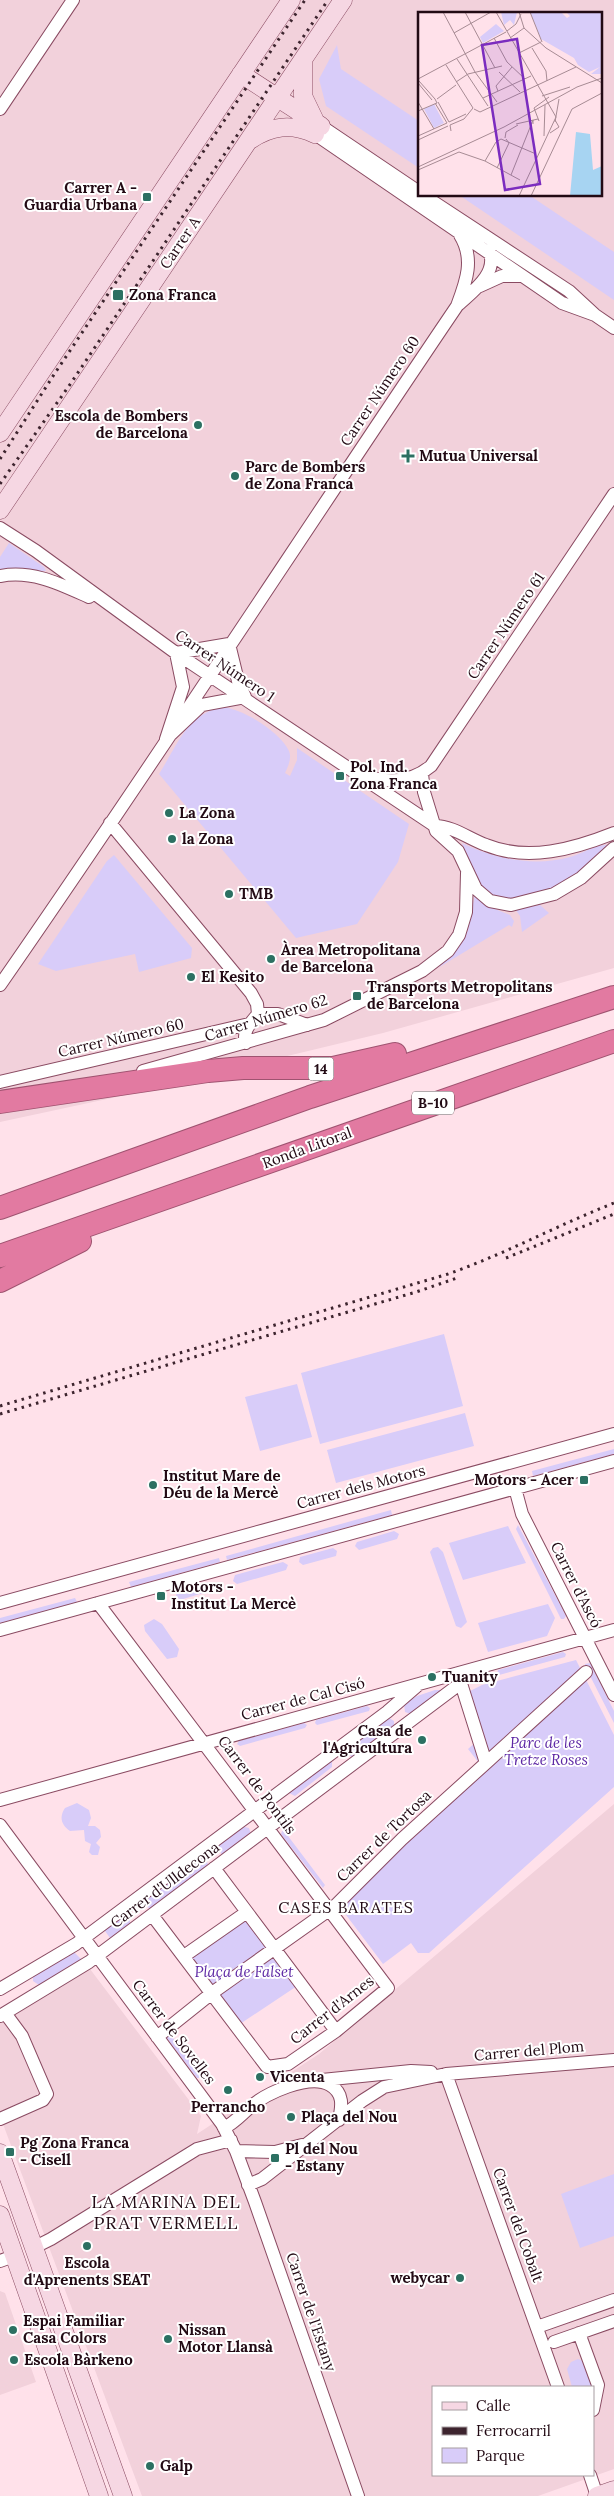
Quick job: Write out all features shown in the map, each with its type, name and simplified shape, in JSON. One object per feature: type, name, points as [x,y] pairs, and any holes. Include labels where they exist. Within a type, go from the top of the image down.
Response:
[{"type":"highway","name":"14","points":[[30,1097],[82,1091],[208,1071],[343,1067],[610,998]]},
{"type":"highway","points":[[0,1208],[310,1097],[610,998]]},
{"type":"highway","name":"Ronda Litoral","points":[[0,1256],[254,1168],[475,1088],[614,1041]]},
{"type":"highway","points":[[0,1102],[30,1097]]},
{"type":"highway","points":[[0,1281],[79,1242],[254,1168]]},
{"type":"main road","points":[[0,434],[291,0]]},
{"type":"main road","name":"Carrer A","points":[[0,510],[343,0]]},
{"type":"main road","points":[[303,60],[303,96],[317,127]]},
{"type":"main road","points":[[241,74],[278,97],[317,127]]},
{"type":"main road","points":[[247,142],[261,132],[282,127],[303,129],[317,127]]},
{"type":"main road","points":[[0,2153],[123,2496]]},
{"type":"main road","points":[[0,2215],[7,2259],[99,2496]]},
{"type":"main road","points":[[7,2259],[33,2248]]},
{"type":"main road","points":[[597,2496],[614,2490]]},
{"type":"street","points":[[0,108],[73,0]]},
{"type":"street","points":[[317,127],[418,191]]},
{"type":"street","points":[[317,127],[411,201],[460,235],[486,258],[522,276],[562,303],[595,315]]},
{"type":"street","points":[[424,196],[568,291],[595,315],[614,328]]},
{"type":"street","points":[[457,218],[472,236],[487,246],[486,258]]},
{"type":"street","name":"Carrer Número 60","points":[[460,235],[468,253],[471,286]]},
{"type":"street","points":[[486,258],[504,258],[539,281],[568,291]]},
{"type":"street","name":"Carrer Número 60","points":[[0,985],[471,286],[474,267],[486,258]]},
{"type":"street","points":[[471,286],[502,276],[514,274],[522,276]]},
{"type":"street","name":"Carrer Número 61","points":[[422,774],[431,766],[614,494]]},
{"type":"street","name":"Carrer Número 1","points":[[0,528],[36,551],[176,653],[435,826]]},
{"type":"street","points":[[0,576],[24,574],[52,580],[112,608]]},
{"type":"street","points":[[176,653],[229,644],[238,681],[245,698]]},
{"type":"street","name":"Carrer Número 60","points":[[166,739],[183,687],[176,653]]},
{"type":"street","name":"Carrer Número 60","points":[[166,739],[202,705],[245,698]]},
{"type":"street","points":[[349,770],[385,780],[399,780],[422,774],[424,792],[435,826],[444,826],[488,846],[519,853],[538,853],[578,846],[614,833]]},
{"type":"street","points":[[110,823],[251,994],[257,1004],[258,1014],[249,1024],[244,1036],[246,1043]]},
{"type":"street","name":"Carrer Número 62","points":[[435,826],[436,831],[458,851],[476,889],[490,901],[511,905],[554,894],[581,878],[614,848]]},
{"type":"street","name":"Carrer Número 62","points":[[30,1097],[113,1079],[246,1043],[307,1025],[360,1003],[431,965],[448,951],[463,924],[467,873]]},
{"type":"street","points":[[258,1014],[278,1014],[307,1025]]},
{"type":"street","name":"Carrer Número 60","points":[[0,1082],[249,1024]]},
{"type":"street","name":"Carrer dels Motors","points":[[0,1603],[614,1434]]},
{"type":"street","points":[[0,1630],[614,1461]]},
{"type":"street","name":"Carrer d'Ascó","points":[[515,1488],[522,1514],[614,1695]]},
{"type":"street","name":"Carrer de Pontils","points":[[98,1603],[388,1988]]},
{"type":"street","name":"Carrer de Cal Cisó","points":[[0,1800],[421,1683],[460,1678],[614,1630]]},
{"type":"street","name":"Carrer de Tortosa","points":[[157,2038],[212,1993],[329,1910],[402,1839],[586,1672]]},
{"type":"street","points":[[460,1678],[486,1763]]},
{"type":"street","name":"Carrer d'Ulldecona","points":[[2,2015],[97,1956],[214,1868],[266,1824],[348,1768],[410,1722],[460,1678]]},
{"type":"street","name":"Carrer d'Ulldecona","points":[[0,1988],[85,1942],[254,1809],[397,1704],[421,1683]]},
{"type":"street","points":[[397,1704],[410,1722]]},
{"type":"street","points":[[336,1750],[348,1768]]},
{"type":"street","name":"Carrer de Sovelles","points":[[0,1825],[224,2128],[233,2146]]},
{"type":"street","points":[[214,1868],[336,2031]]},
{"type":"street","points":[[184,1956],[247,1912]]},
{"type":"street","points":[[152,1914],[212,1993]]},
{"type":"street","name":"Carrer d'Arnes","points":[[212,1993],[268,2067],[288,2064],[336,2031],[388,1988]]},
{"type":"street","points":[[0,2119],[43,2100],[47,2094],[22,2036],[2,2015]]},
{"type":"street","name":"Carrer del Plom","points":[[446,2074],[614,2060]]},
{"type":"street","points":[[224,2128],[236,2121],[249,2108],[274,2092],[301,2083],[411,2071],[446,2074]]},
{"type":"street","points":[[248,2185],[262,2179],[384,2087],[446,2074]]},
{"type":"street","name":"Carrer del Cobalt","points":[[446,2074],[558,2386]]},
{"type":"street","points":[[322,2080],[334,2087],[341,2096],[342,2105],[339,2120]]},
{"type":"street","points":[[33,2248],[52,2239],[197,2149],[233,2146],[275,2152],[311,2142]]},
{"type":"street","name":"Carrer de l'Estany","points":[[233,2146],[358,2496]]},
{"type":"street","points":[[537,2327],[614,2300]]},
{"type":"street","points":[[583,2311],[584,2331],[598,2385],[594,2405]]},
{"type":"street","points":[[554,2342],[614,2320]]},
{"type":"street","points":[[590,2476],[597,2496]]},
{"type":"shaded area","points":[[0,0],[614,0],[614,968],[383,1033],[121,1096],[0,1122]]},
{"type":"shaded area","points":[[614,1804],[614,2469],[538,2496],[142,2496],[0,2116],[0,2022],[90,1969],[201,2116],[197,2134],[319,2054]]},
{"type":"shaded area","name":"Escola Bàrkeno","points":[[0,2291],[5,2293],[36,2382],[0,2395]]},
{"type":"green space","points":[[337,45],[341,69],[418,120],[418,167],[326,106],[319,79]]},
{"type":"green space","points":[[460,196],[530,196],[614,252],[614,300]]},
{"type":"green space","points":[[9,543],[44,567],[46,571],[0,570],[0,557]]},
{"type":"green space","points":[[222,707],[250,716],[278,736],[290,754],[285,773],[290,776],[297,760],[297,748],[409,824],[398,862],[357,924],[296,938],[159,774],[191,724],[200,716]]},
{"type":"green space","points":[[462,843],[501,857],[529,861],[556,860],[610,845],[579,873],[553,890],[509,899],[497,898],[479,886]]},
{"type":"green space","points":[[114,855],[192,948],[191,958],[139,972],[135,954],[56,971],[38,964],[107,861]]},
{"type":"green space","points":[[475,894],[490,907],[510,915],[514,921],[512,927],[509,925],[438,968],[455,952],[468,930]]},
{"type":"green space","points":[[540,905],[549,913],[522,932],[520,916],[515,909]]},
{"type":"green space","points":[[444,1334],[463,1406],[320,1444],[301,1373]]},
{"type":"green space","points":[[297,1384],[312,1437],[260,1451],[245,1397]]},
{"type":"green space","points":[[465,1413],[474,1446],[336,1483],[327,1450]]},
{"type":"green space","points":[[614,1449],[614,1454],[533,1476],[532,1471]]},
{"type":"green space","points":[[391,1510],[392,1515],[227,1560],[226,1556]]},
{"type":"green space","points":[[518,1525],[566,1616],[564,1619],[561,1619],[516,1529]]},
{"type":"green space","points":[[508,1526],[526,1563],[463,1580],[449,1543]]},
{"type":"green space","points":[[394,1531],[399,1534],[397,1539],[359,1550],[355,1546],[357,1542]]},
{"type":"green space","points":[[438,1547],[443,1552],[467,1622],[461,1628],[456,1626],[430,1552],[433,1548]]},
{"type":"green space","points":[[333,1548],[337,1551],[336,1556],[303,1565],[299,1562],[300,1557]]},
{"type":"green space","points":[[219,1558],[220,1562],[131,1587],[129,1582]]},
{"type":"green space","points":[[283,1562],[288,1565],[286,1570],[237,1584],[233,1581],[235,1575]]},
{"type":"green space","points":[[210,1582],[214,1585],[213,1590],[180,1600],[176,1596],[177,1591]]},
{"type":"green space","points":[[75,1598],[77,1602],[0,1623],[0,1618]]},
{"type":"green space","points":[[548,1604],[555,1618],[547,1636],[488,1652],[478,1623]]},
{"type":"green space","points":[[154,1619],[162,1624],[179,1649],[177,1657],[167,1659],[145,1631],[144,1625]]},
{"type":"green space","points":[[563,1652],[566,1654],[565,1657],[497,1674],[498,1670]]},
{"type":"green space","name":"Parc de les Tretze Roses","points":[[576,1660],[614,1735],[614,1787],[429,1953],[418,1953],[411,1943],[383,1964],[334,1899],[479,1763],[468,1749],[478,1740],[470,1691],[482,1685]]},
{"type":"green space","points":[[590,1663],[614,1711],[614,1723],[585,1666],[585,1664]]},
{"type":"green space","points":[[435,1690],[442,1690],[411,1714],[405,1712],[404,1704],[417,1696]]},
{"type":"green space","points":[[367,1706],[370,1708],[369,1711],[317,1725],[315,1723],[316,1720]]},
{"type":"green space","points":[[389,1718],[394,1721],[394,1726],[352,1758],[346,1749]]},
{"type":"green space","points":[[304,1723],[307,1725],[305,1728],[240,1746],[237,1744],[239,1741]]},
{"type":"green space","points":[[330,1761],[332,1762],[332,1767],[295,1796],[289,1793],[290,1789]]},
{"type":"green space","points":[[77,1803],[89,1810],[91,1818],[88,1826],[95,1826],[100,1830],[101,1837],[96,1843],[100,1847],[98,1855],[92,1855],[89,1852],[91,1844],[85,1841],[84,1830],[70,1831],[63,1823],[62,1815],[65,1808]]},
{"type":"green space","points":[[240,1826],[249,1828],[252,1837],[222,1855],[217,1846]]},
{"type":"green space","points":[[282,1831],[285,1832],[325,1885],[323,1888],[281,1834]]},
{"type":"green space","points":[[200,1857],[205,1859],[208,1864],[206,1869],[151,1910],[144,1904],[143,1900]]},
{"type":"green space","points":[[122,1916],[130,1918],[130,1927],[110,1938],[105,1931],[107,1927]]},
{"type":"green space","name":"Plaça de Falset","points":[[250,1916],[300,1984],[237,2026],[187,1961]]},
{"type":"green space","points":[[74,1952],[81,1959],[79,1965],[42,1987],[33,1981],[33,1975]]},
{"type":"green space","points":[[170,2034],[201,2075],[199,2078],[197,2078],[166,2037]]},
{"type":"green space","points":[[614,2174],[614,2236],[580,2248],[561,2194]]},
{"type":"green space","points":[[578,2359],[583,2361],[593,2386],[572,2386],[567,2369],[571,2362]]},
{"type":"railway","points":[[0,459],[55,373],[305,0]]},
{"type":"railway","points":[[0,484],[71,383],[328,0]]},
{"type":"railway","points":[[0,1406],[448,1274],[490,1258],[614,1203]]},
{"type":"railway","points":[[506,1258],[614,1214]]},
{"type":"railway","points":[[0,1414],[416,1292],[460,1277]]},
{"type":"place","name":"Carrer A - Guardia Urbana","points":[[147,197]]},
{"type":"place","name":"Zona Franca","points":[[118,295]]},
{"type":"place","name":"Escola de Bombers de Barcelona","points":[[198,425]]},
{"type":"place","name":"Mutua Universal","points":[[408,456]]},
{"type":"place","name":"Parc de Bombers de Zona Franca","points":[[235,476]]},
{"type":"place","name":"Pol. Ind. Zona Franca","points":[[340,776]]},
{"type":"place","name":"La Zona","points":[[169,813]]},
{"type":"place","name":"la Zona","points":[[172,839]]},
{"type":"place","name":"TMB","points":[[229,894]]},
{"type":"place","name":"Àrea Metropolitana de Barcelona","points":[[271,959]]},
{"type":"place","name":"El Kesito","points":[[191,977]]},
{"type":"place","name":"Transports Metropolitans de Barcelona","points":[[357,996]]},
{"type":"place","name":"Motors - Acer","points":[[584,1480]]},
{"type":"place","name":"Institut Mare de Déu de la Mercè","points":[[153,1485]]},
{"type":"place","name":"Motors - Institut La Mercè","points":[[161,1596]]},
{"type":"place","name":"Tuanity","points":[[432,1677]]},
{"type":"place","name":"Casa de l'Agricultura","points":[[422,1740]]},
{"type":"place","name":"Vicenta","points":[[260,2077]]},
{"type":"place","name":"Perrancho","points":[[228,2090]]},
{"type":"place","name":"Plaça del Nou","points":[[291,2117]]},
{"type":"place","name":"Pg Zona Franca - Cisell","points":[[10,2152]]},
{"type":"place","name":"Pl del Nou - Estany","points":[[275,2158]]},
{"type":"place","name":"Escola d'Aprenents SEAT","points":[[87,2246]]},
{"type":"place","name":"webycar","points":[[460,2278]]},
{"type":"place","name":"Espai Familiar Casa Colors","points":[[13,2330]]},
{"type":"place","name":"Nissan Motor Llansà","points":[[168,2339]]},
{"type":"place","name":"Escola Bàrkeno","points":[[14,2360]]},
{"type":"place","name":"Galp","points":[[150,2466]]},
{"type":"district","name":"CASES BARATES","points":[[346,1907]]},
{"type":"district","name":"LA MARINA DEL PRAT VERMELL","points":[[166,2212]]}]
